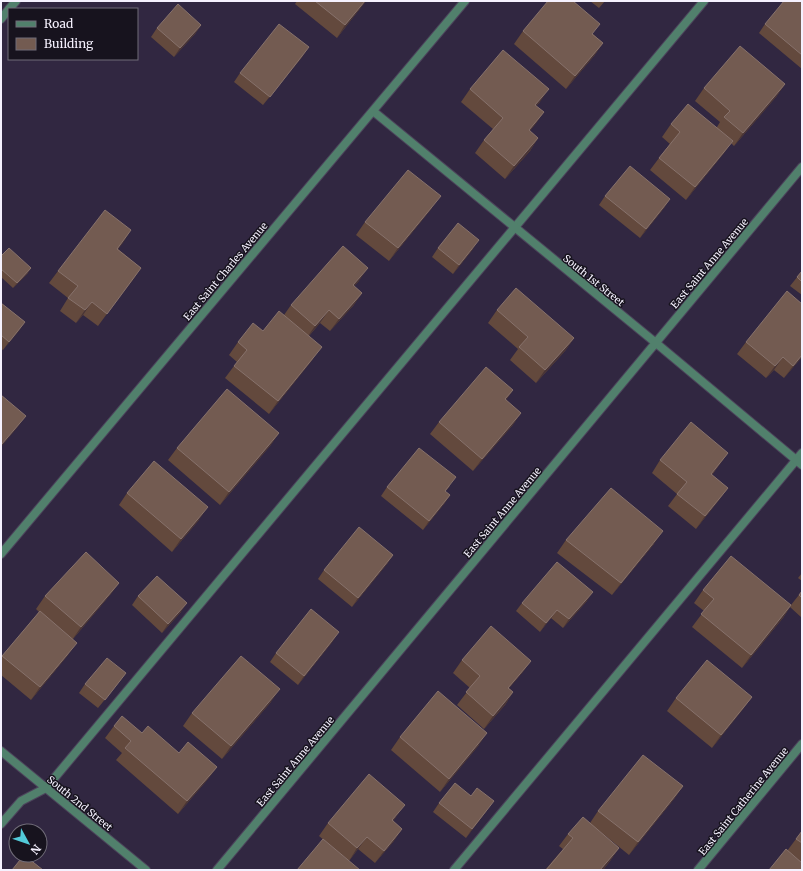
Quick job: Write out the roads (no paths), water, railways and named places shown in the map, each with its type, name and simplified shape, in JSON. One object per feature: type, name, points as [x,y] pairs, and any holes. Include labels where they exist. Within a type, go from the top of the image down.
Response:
[{"type":"street","name":"East Saint Charles Avenue","points":[[1,554],[465,1]]},
{"type":"street","points":[[1,824],[21,800],[46,788],[704,1]]},
{"type":"street","points":[[1,18],[8,10]]},
{"type":"street","name":"South 1st Street","points":[[373,111],[656,343],[799,463]]},
{"type":"street","name":"East Saint Anne Avenue","points":[[217,870],[802,167]]},
{"type":"street","points":[[454,870],[799,463],[802,453]]},
{"type":"street","name":"East Saint Catherine Avenue","points":[[698,870],[802,744]]},
{"type":"street","name":"South 2nd Street","points":[[1,751],[146,870]]}]
